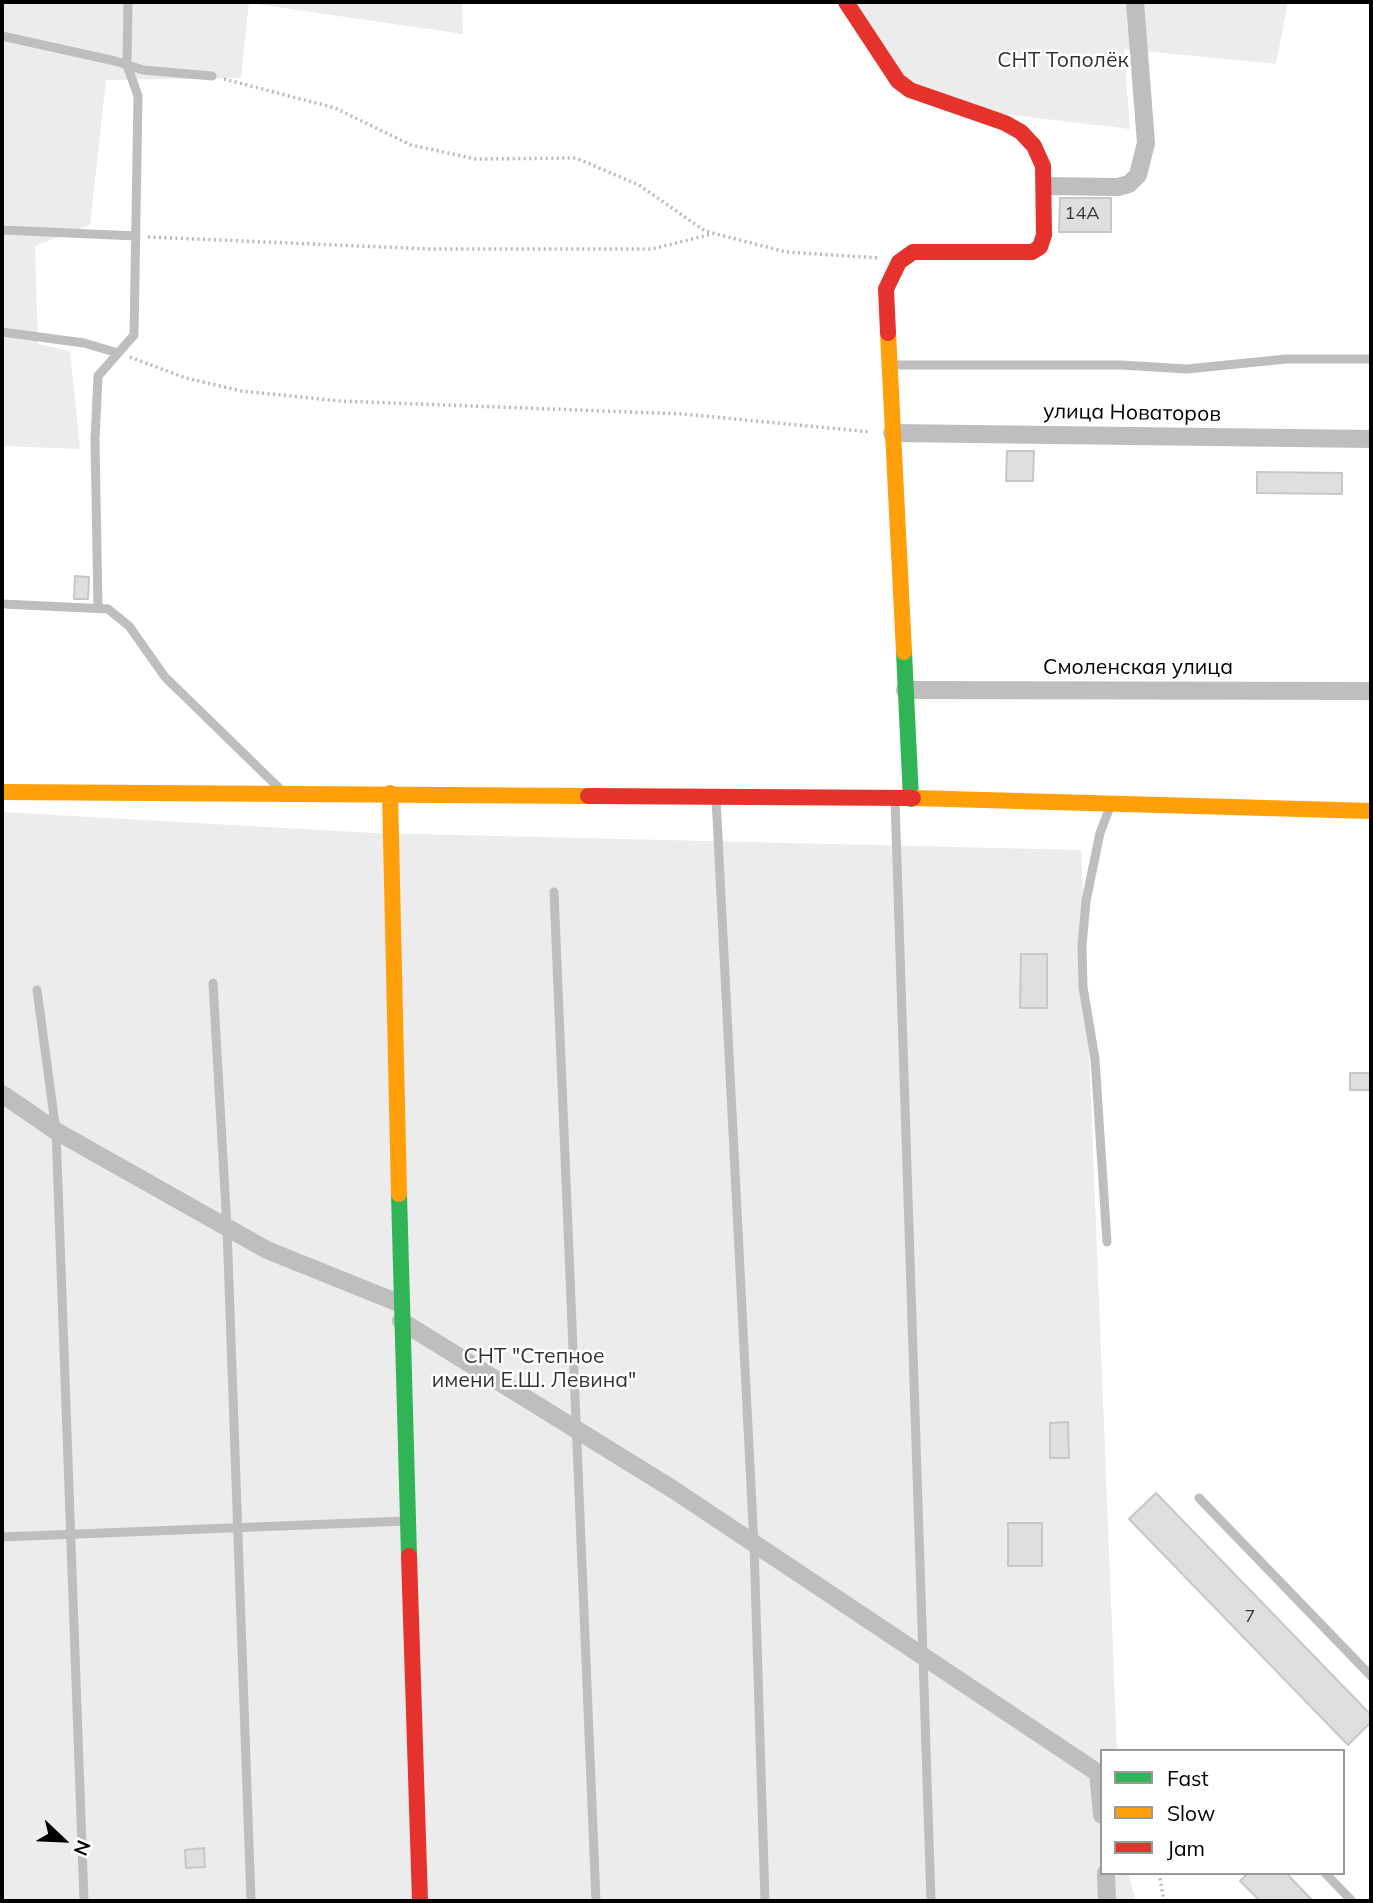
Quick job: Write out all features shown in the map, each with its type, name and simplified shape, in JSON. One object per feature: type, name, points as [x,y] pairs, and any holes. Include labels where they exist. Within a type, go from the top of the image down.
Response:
[{"type":"street","points":[[846,2],[898,80],[910,90],[1005,123],[1021,132],[1034,146],[1043,166],[1045,186],[1044,235],[1040,247],[1031,252],[913,253],[899,262],[886,289],[905,690],[903,799]]},
{"type":"street","points":[[1045,186],[1118,187],[1129,184],[1138,175],[1146,143],[1135,2]]},
{"type":"street","name":"улица Новаторов","points":[[892,433],[1371,439]]},
{"type":"street","name":"Смоленская улица","points":[[905,690],[1371,691]]},
{"type":"street","points":[[2,792],[716,796],[1371,811]]},
{"type":"street","points":[[390,793],[401,1313],[420,1901]]},
{"type":"street","points":[[2,1094],[56,1131],[267,1250],[401,1313],[1098,1773],[1100,1794]]},
{"type":"street","points":[[1106,1875],[1107,1901]]},
{"type":"lane","points":[[98,607],[95,440],[98,376],[134,335],[138,96],[127,65],[128,2]]},
{"type":"lane","points":[[2,36],[143,70],[212,76]]},
{"type":"lane","points":[[2,230],[136,236]]},
{"type":"lane","points":[[2,332],[84,342],[118,353]]},
{"type":"lane","points":[[889,365],[1121,365],[1187,369],[1286,359],[1371,359]]},
{"type":"lane","points":[[2,604],[108,609],[129,626],[165,677],[283,792]]},
{"type":"lane","points":[[716,796],[754,1545],[765,1901]]},
{"type":"lane","points":[[903,799],[922,1657],[931,1901]]},
{"type":"lane","points":[[1107,1242],[1094,1059],[1083,987],[1082,946],[1086,901],[1100,833],[1110,806]]},
{"type":"lane","points":[[554,892],[596,1901]]},
{"type":"lane","points":[[213,983],[227,1228],[251,1901]]},
{"type":"lane","points":[[37,990],[56,1131],[84,1901]]},
{"type":"lane","points":[[1199,1498],[1371,1676]]},
{"type":"lane","points":[[2,1537],[408,1521]]},
{"type":"lane","points":[[1327,1875],[1352,1901]]},
{"type":"path","points":[[212,76],[335,108],[411,145],[476,159],[576,158],[639,185],[705,231],[786,252],[873,256],[899,262]]},
{"type":"path","points":[[136,236],[430,249],[652,249],[714,233]]},
{"type":"path","points":[[118,353],[186,378],[241,391],[458,407],[683,414],[892,433]]},
{"type":"path","points":[[1159,1875],[1164,1901]]},
{"type":"green space","points":[[2,2],[462,2],[463,34],[249,3],[241,78],[106,80],[90,225],[35,246],[38,344],[70,351],[80,449],[2,446]]},
{"type":"green space","name":"СНТ Тополёк","points":[[853,2],[1288,2],[1276,64],[1124,49],[1130,129],[995,113],[900,77]]},
{"type":"green space","name":"СНТ \"Степное имени Е.Ш. Левина\"","points":[[2,812],[373,833],[1081,850],[1117,1749],[1100,1749],[1100,1875],[1129,1875],[1136,1901],[2,1901]]},
{"type":"building","points":[[1060,198],[1111,198],[1111,232],[1059,232]]},
{"type":"building","points":[[1007,451],[1034,451],[1033,481],[1006,481]]},
{"type":"building","points":[[1257,472],[1342,473],[1342,494],[1257,493]]},
{"type":"building","points":[[75,576],[89,577],[88,599],[74,599]]},
{"type":"building","points":[[1021,954],[1047,954],[1047,1008],[1020,1008]]},
{"type":"building","points":[[1350,1073],[1371,1073],[1371,1090],[1350,1090]]},
{"type":"building","points":[[1068,1422],[1069,1458],[1050,1458],[1050,1423]]},
{"type":"building","points":[[1156,1493],[1371,1715],[1371,1722],[1348,1745],[1129,1519]]},
{"type":"building","points":[[1008,1523],[1042,1523],[1042,1566],[1008,1566]]},
{"type":"building","points":[[204,1848],[205,1867],[186,1868],[185,1850]]},
{"type":"building","points":[[1246,1875],[1288,1875],[1313,1901],[1260,1901],[1240,1881]]},
{"type":"traffic: fast","points":[[904,652],[911,799]]},
{"type":"traffic: fast","points":[[399,1194],[409,1556]]},
{"type":"traffic: slow","points":[[888,333],[904,652]]},
{"type":"traffic: slow","points":[[2,792],[588,796]]},
{"type":"traffic: slow","points":[[390,793],[399,1194]]},
{"type":"traffic: slow","points":[[913,798],[1371,811]]},
{"type":"traffic: jam","points":[[846,2],[898,81],[910,90],[1005,123],[1021,132],[1034,146],[1043,166],[1044,235],[1040,247],[1032,252],[913,252],[899,262],[886,289],[888,333]]},
{"type":"traffic: jam","points":[[588,796],[913,798]]},
{"type":"traffic: jam","points":[[409,1556],[420,1901]]}]
